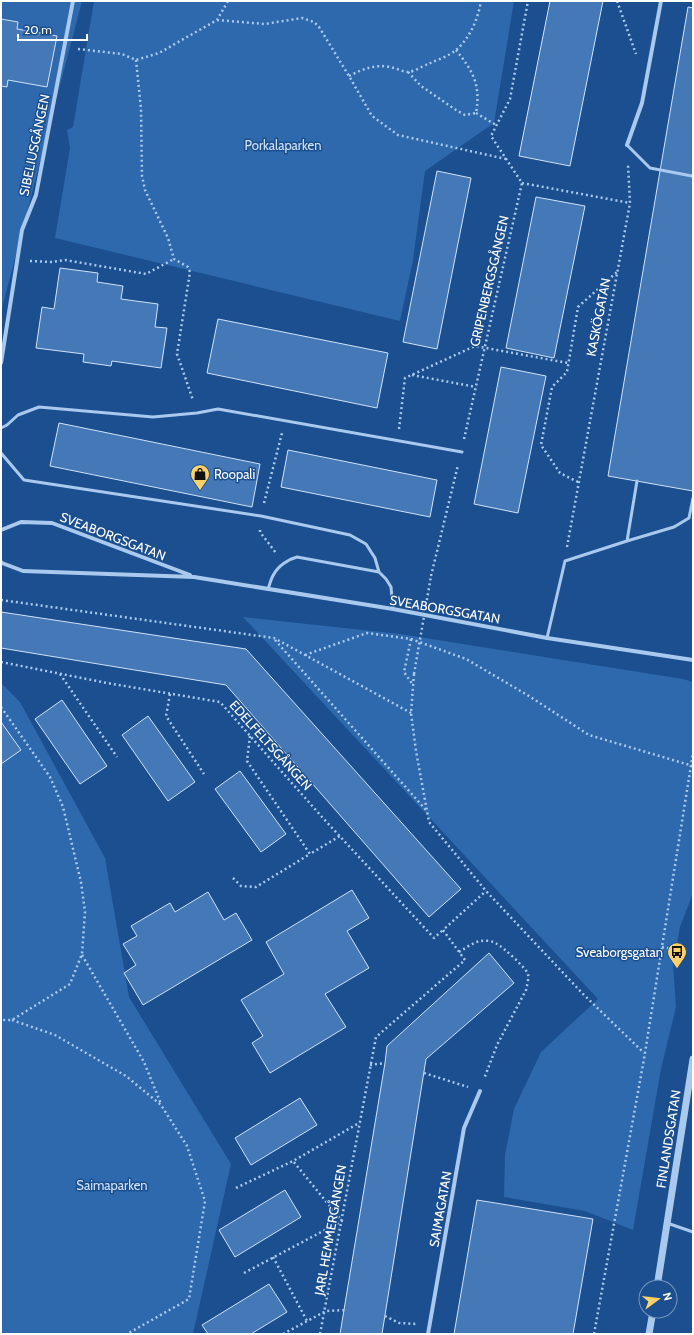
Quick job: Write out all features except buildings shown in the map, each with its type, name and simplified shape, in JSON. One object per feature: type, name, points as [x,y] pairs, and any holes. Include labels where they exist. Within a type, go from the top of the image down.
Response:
[{"type":"street","name":"SIBELIUSGÅNGEN","points":[[1,363],[22,230],[36,195],[73,1]]},
{"type":"street","points":[[627,145],[642,103],[661,1]]},
{"type":"street","name":"SVEABORGSGATAN","points":[[1,530],[21,522],[52,523],[194,577]]},
{"type":"street","name":"SVEABORGSGATAN","points":[[1,562],[23,571],[194,577],[393,609],[547,638],[693,660]]},
{"type":"street","name":"FINLANDSGATAN","points":[[658,1279],[693,1059]]},
{"type":"street","name":"SAIMAGATAN","points":[[428,1334],[464,1128],[480,1091]]},
{"type":"street","points":[[649,1334],[652,1319]]},
{"type":"lane","points":[[627,145],[650,168],[692,176]]},
{"type":"lane","points":[[1,428],[7,425],[18,415],[39,407],[153,417],[197,413],[218,409],[462,452]]},
{"type":"lane","points":[[1,453],[24,480],[261,516],[350,535],[366,544],[375,558],[379,572],[386,579],[390,587],[393,609]]},
{"type":"lane","points":[[627,541],[637,481]]},
{"type":"lane","points":[[547,638],[565,561],[674,527],[689,518],[693,498]]},
{"type":"lane","points":[[268,589],[274,573],[291,559],[297,558],[379,572]]},
{"type":"lane","points":[[667,1224],[693,1232]]},
{"type":"path","points":[[64,47],[122,54],[136,60],[159,52],[217,20],[228,1]]},
{"type":"path","points":[[408,72],[438,60],[456,50],[472,29],[478,16],[481,1]]},
{"type":"path","points":[[528,1],[510,99],[491,136],[522,183],[630,203]]},
{"type":"path","points":[[617,1],[637,57]]},
{"type":"path","points":[[217,20],[265,24],[295,19],[314,22],[319,27],[372,116],[398,135],[506,159]]},
{"type":"path","points":[[456,50],[474,77],[478,103],[476,113]]},
{"type":"path","points":[[136,60],[141,109],[142,176],[145,190],[168,238],[174,259],[188,267],[190,272],[177,354],[197,413]]},
{"type":"path","points":[[349,76],[368,67],[377,66],[390,67],[408,72],[420,86],[456,110],[465,115],[476,113],[496,125]]},
{"type":"path","name":"KASKÖGATAN","points":[[565,561],[578,482],[630,203],[627,145]]},
{"type":"path","name":"GRIPENBERGSGÅNGEN","points":[[427,810],[411,714],[414,674],[431,576],[462,452],[522,183]]},
{"type":"path","points":[[17,260],[51,262],[65,260],[146,274],[174,259]]},
{"type":"path","points":[[578,482],[560,473],[541,445],[552,387],[567,372],[578,307],[617,272]]},
{"type":"path","points":[[398,440],[405,378],[475,346],[568,363]]},
{"type":"path","points":[[411,375],[476,387]]},
{"type":"path","points":[[261,516],[285,420]]},
{"type":"path","points":[[260,532],[276,553]]},
{"type":"path","points":[[1,600],[274,638],[411,714]]},
{"type":"path","points":[[305,655],[367,633],[411,639],[466,659],[530,696],[589,735],[692,766]]},
{"type":"path","points":[[274,638],[427,810],[429,822],[486,891],[583,994],[644,1053]]},
{"type":"path","points":[[411,639],[404,672],[413,685]]},
{"type":"path","name":"EDELFELTSGÅNGEN","points":[[1,662],[60,674],[220,702],[434,938],[443,930]]},
{"type":"path","points":[[60,674],[117,757]]},
{"type":"path","points":[[170,694],[166,716],[204,774]]},
{"type":"path","points":[[1,707],[50,777],[63,807],[81,882],[85,912],[82,954],[70,984],[12,1020]]},
{"type":"path","points":[[250,736],[247,761],[310,854]]},
{"type":"path","points":[[594,1334],[644,1053],[693,753]]},
{"type":"path","points":[[233,878],[241,886],[256,887],[340,836]]},
{"type":"path","points":[[424,1073],[480,1091],[497,1045],[526,990],[528,974],[522,966],[502,948],[489,941],[481,941],[475,942],[459,952],[443,930],[486,891]]},
{"type":"path","points":[[662,947],[685,952]]},
{"type":"path","name":"JARL HEMMERGÅNGEN","points":[[320,1334],[326,1311],[359,1122],[376,1037],[465,960],[459,952]]},
{"type":"path","points":[[82,954],[144,1062],[161,1105],[187,1146],[205,1201],[189,1299],[127,1334]]},
{"type":"path","points":[[1,1020],[12,1020],[54,1035],[126,1076],[161,1105]]},
{"type":"path","points":[[370,1065],[385,1064]]},
{"type":"path","points":[[236,1188],[293,1161],[359,1122]]},
{"type":"path","points":[[244,1273],[342,1221],[293,1161]]},
{"type":"path","points":[[273,1258],[306,1321]]},
{"type":"path","points":[[283,1334],[326,1311],[344,1310]]},
{"type":"path","points":[[385,1316],[400,1322],[429,1326]]},
{"type":"green space","points":[[1,1],[82,1],[1,312]]},
{"type":"green space","name":"Porkalaparken","points":[[94,1],[514,1],[494,123],[425,171],[413,260],[400,321],[55,238],[70,148],[67,130],[73,127]]},
{"type":"green space","points":[[243,617],[400,634],[683,679],[693,682],[693,893],[680,927],[673,964],[676,1007],[661,1069],[633,1230],[585,1211],[504,1197],[505,1155],[514,1109],[541,1052],[598,999]]},
{"type":"green space","name":"Saimaparken","points":[[1,683],[20,702],[105,858],[129,997],[231,1164],[193,1334],[1,1334]]},
{"type":"place","name":"Roopali","points":[[200,491]]},
{"type":"place","name":"Sveaborgsgatan","points":[[677,969]]}]
